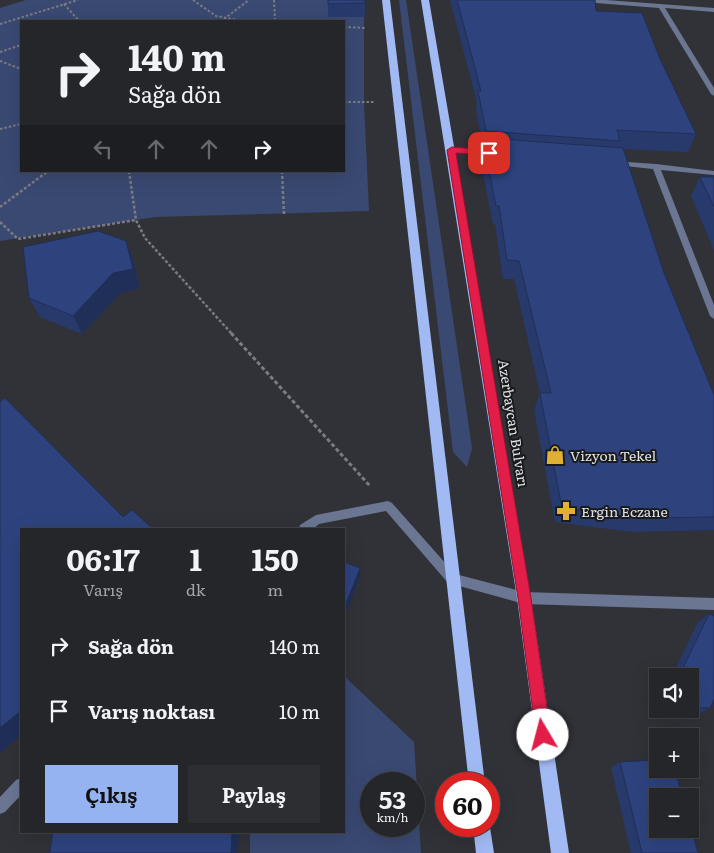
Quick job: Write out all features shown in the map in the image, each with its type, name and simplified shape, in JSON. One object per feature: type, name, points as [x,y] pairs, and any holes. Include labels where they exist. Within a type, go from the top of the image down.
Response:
[{"type":"main road","points":[[386,0],[476,772]]},
{"type":"main road","name":"Azerbaycan Bulvarı","points":[[425,0],[452,150],[524,598],[560,853]]},
{"type":"main road","points":[[483,837],[485,853]]},
{"type":"street","points":[[583,0],[714,10]]},
{"type":"street","points":[[661,6],[714,94]]},
{"type":"street","points":[[452,150],[510,154]]},
{"type":"street","points":[[608,162],[714,174]]},
{"type":"street","points":[[656,166],[714,316]]},
{"type":"street","points":[[305,528],[316,520],[388,506],[452,579],[524,598],[714,604]]},
{"type":"street","points":[[0,807],[20,786]]},
{"type":"path","points":[[0,24],[78,0]]},
{"type":"path","points":[[193,0],[221,20]]},
{"type":"path","points":[[224,20],[249,0]]},
{"type":"path","points":[[274,0],[275,20]]},
{"type":"path","points":[[64,4],[79,20]]},
{"type":"path","points":[[0,52],[20,45]]},
{"type":"path","points":[[0,61],[20,69]]},
{"type":"path","points":[[345,102],[397,100]]},
{"type":"path","points":[[0,129],[20,124]]},
{"type":"path","points":[[0,207],[47,172]]},
{"type":"path","points":[[129,172],[136,220],[145,238],[388,506]]},
{"type":"path","points":[[282,172],[284,214]]},
{"type":"path","points":[[0,222],[18,239],[136,220]]},
{"type":"shaded area","points":[[26,0],[364,0],[364,103],[369,211],[155,217],[0,241],[0,8]]},
{"type":"shaded area","points":[[399,0],[406,0],[472,448],[467,467],[453,452]]},
{"type":"shaded area","points":[[345,677],[414,742],[416,772],[360,772],[360,837],[420,837],[421,853],[250,853],[250,833],[345,833]]},
{"type":"building","points":[[328,0],[365,0],[365,3],[328,4]]},
{"type":"building","points":[[457,0],[595,0],[596,11],[642,13],[660,59],[696,134],[617,130],[620,141],[486,131],[478,91],[481,91]]},
{"type":"building","points":[[487,138],[623,148],[664,273],[714,395],[714,517],[643,518],[562,508],[540,393],[551,393],[519,261],[507,260],[499,206],[496,206],[485,150],[490,151]]},
{"type":"building","points":[[700,177],[714,177],[714,207]]},
{"type":"building","points":[[98,231],[126,241],[133,269],[113,273],[73,316],[29,298],[23,247]]},
{"type":"building","points":[[5,398],[123,517],[132,510],[152,528],[20,528],[20,712],[0,728],[0,402]]},
{"type":"building","points":[[345,562],[360,568],[345,606]]},
{"type":"building","points":[[709,614],[714,616],[714,699],[710,708],[699,708],[699,668],[683,668]]},
{"type":"building","points":[[649,760],[649,778],[677,778],[680,788],[649,788],[649,838],[694,838],[698,853],[642,853],[620,762]]},
{"type":"building","points":[[53,833],[232,833],[231,853],[47,853],[50,852]]},
{"type":"place","name":"Vizyon Tekel","points":[[555,455]]},
{"type":"place","name":"Ergin Eczane","points":[[566,511]]},
{"type":"route","points":[[489,153],[452,150],[524,598],[543,735]]}]
